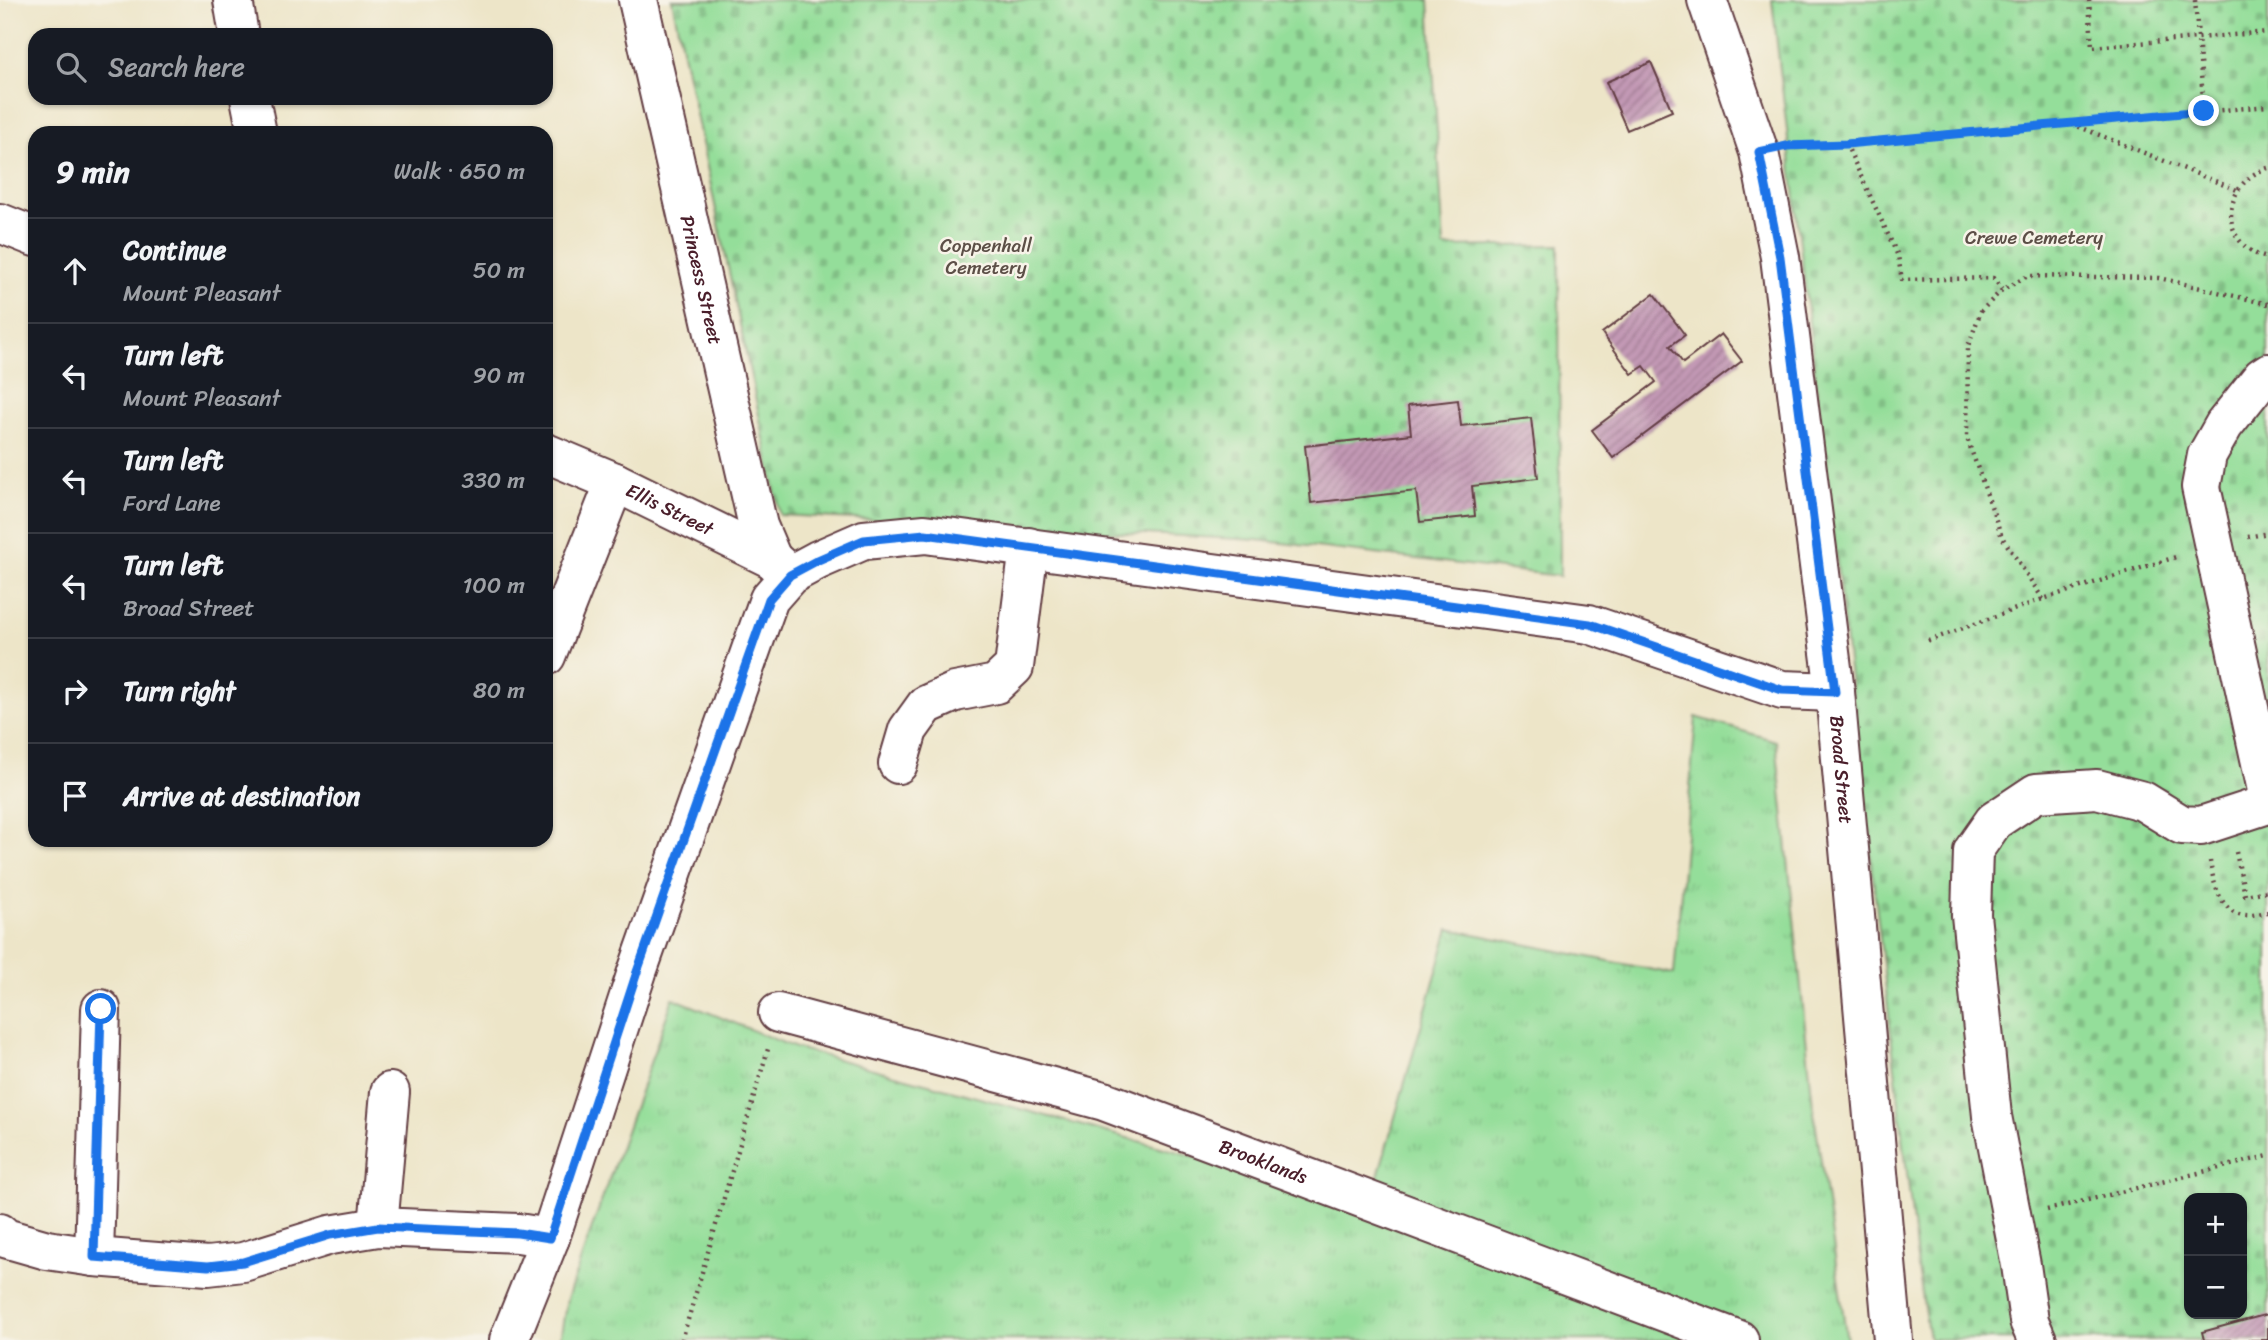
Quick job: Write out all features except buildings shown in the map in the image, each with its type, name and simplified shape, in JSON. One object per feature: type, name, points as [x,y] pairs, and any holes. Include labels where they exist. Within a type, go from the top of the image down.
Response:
[{"type":"street","points":[[233,0],[238,28]]},
{"type":"street","name":"Princess Street","points":[[638,0],[758,526],[781,567]]},
{"type":"street","name":"Broad Street","points":[[1707,0],[1759,152],[1780,257],[1835,692],[1893,1340]]},
{"type":"street","points":[[251,105],[256,126]]},
{"type":"street","points":[[0,223],[28,234]]},
{"type":"street","points":[[2268,373],[2224,425],[2207,455],[2201,487],[2268,795]]},
{"type":"street","name":"Ellis Street","points":[[553,456],[615,482],[781,567]]},
{"type":"street","points":[[553,638],[615,482]]},
{"type":"street","points":[[509,1340],[550,1238],[637,972],[781,567],[818,560],[864,540],[925,534],[1590,624],[1782,690],[1835,692]]},
{"type":"street","points":[[898,764],[908,730],[926,705],[955,692],[996,684],[1014,667],[1029,547]]},
{"type":"street","points":[[2037,1340],[2029,1321],[1992,1116],[1971,915],[1973,850],[1994,821],[2036,793],[2097,789],[2143,801],[2182,825],[2201,827],[2268,804]]},
{"type":"street","points":[[94,1257],[101,1009]]},
{"type":"street","name":"Brooklands","points":[[778,1013],[1104,1101],[1739,1340]]},
{"type":"street","points":[[378,1227],[390,1092]]},
{"type":"street","points":[[0,1233],[5,1238],[47,1250],[94,1257],[208,1266],[243,1262],[330,1235],[378,1227],[518,1233],[550,1238]]},
{"type":"path","points":[[2089,0],[2092,47],[2268,32]]},
{"type":"path","points":[[2195,0],[2204,111]]},
{"type":"path","points":[[1759,152],[1787,146],[1846,144],[2268,106]]},
{"type":"path","points":[[2070,123],[2238,190]]},
{"type":"path","points":[[1846,144],[1898,256],[1902,280],[1993,278],[2002,290]]},
{"type":"path","points":[[2268,168],[2253,173],[2238,190],[2233,197],[2231,214],[2241,243],[2253,253],[2268,258]]},
{"type":"path","points":[[2043,599],[2003,537],[1967,438],[1968,346],[1982,311],[2002,290],[2028,276],[2159,278],[2268,304]]},
{"type":"path","points":[[1928,640],[2043,599],[2214,545],[2268,533]]},
{"type":"path","points":[[2234,844],[2245,895],[2268,891]]},
{"type":"path","points":[[2210,853],[2217,889],[2224,904],[2235,913],[2247,916],[2268,912]]},
{"type":"path","points":[[682,1340],[778,1013]]},
{"type":"path","points":[[2012,1218],[2268,1156]]},
{"type":"green space","name":"Coppenhall Cemetery","points":[[672,0],[1429,0],[1444,247],[1559,245],[1560,576],[1257,540],[780,515]]},
{"type":"green space","name":"Crewe Cemetery","points":[[1772,0],[2268,0],[2268,1340],[1929,1339],[1918,1268]]},
{"type":"green space","points":[[1696,717],[1776,741],[1813,1106],[1847,1340],[560,1340],[567,1299],[673,998],[796,1048],[1370,1204],[1449,929],[1674,974]]},
{"type":"route","points":[[101,1009],[94,1257],[208,1266],[243,1262],[330,1235],[378,1227],[518,1233],[550,1238],[637,972],[769,599],[790,575],[864,540],[925,534],[1590,624],[1782,690],[1835,692],[1780,257],[1759,152],[1787,146],[1846,144],[2204,111]]}]
